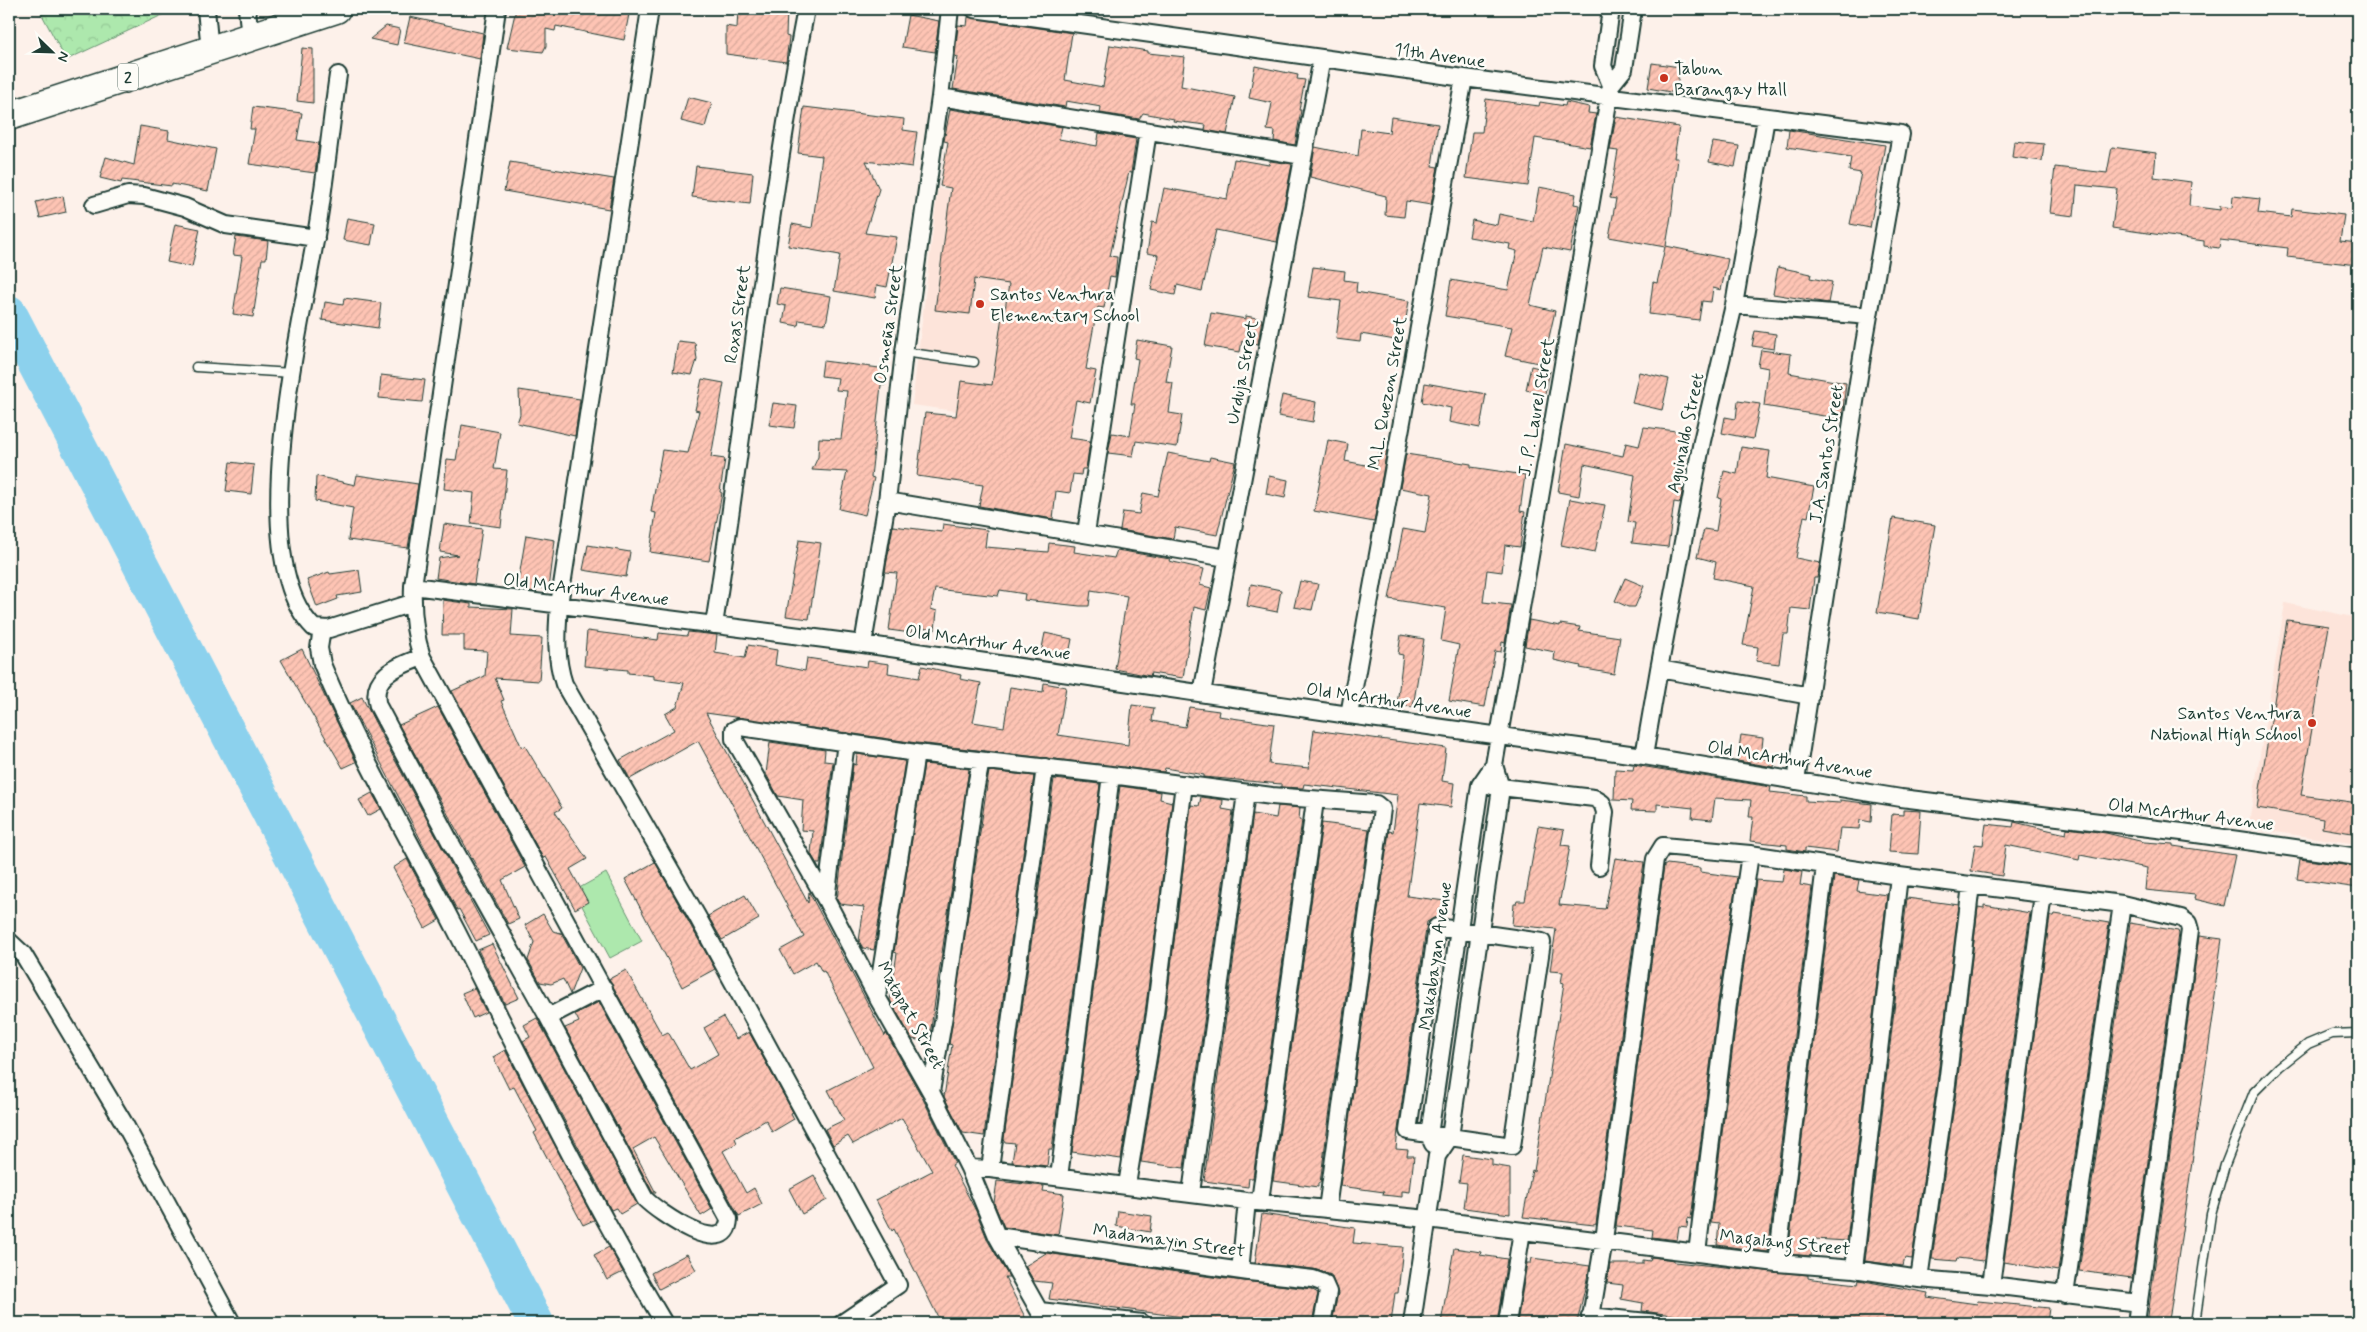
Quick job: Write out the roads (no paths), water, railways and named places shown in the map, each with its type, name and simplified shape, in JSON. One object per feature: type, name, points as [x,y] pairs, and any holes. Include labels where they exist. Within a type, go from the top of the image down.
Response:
[{"type":"highway","name":"2","points":[[9,116],[336,9]]},
{"type":"street","points":[[206,9],[210,51]]},
{"type":"street","points":[[247,9],[250,38]]},
{"type":"street","points":[[422,657],[394,668],[382,678],[375,695],[378,706],[452,846],[548,1017],[645,1199],[665,1216],[700,1234],[714,1235],[724,1232],[729,1226],[729,1219],[422,657],[416,638],[412,603],[413,586],[497,9]]},
{"type":"street","points":[[650,9],[559,605],[556,646],[558,665],[564,684],[697,916],[898,1285],[842,1323]]},
{"type":"street","name":"Roxas Street","points":[[714,626],[733,500],[772,202],[806,9]]},
{"type":"street","name":"Osmeña Street","points":[[863,644],[887,501],[904,352],[940,97],[950,9]]},
{"type":"street","name":"11th Avenue","points":[[974,9],[1464,78],[1610,91],[1766,118],[1901,134]]},
{"type":"street","name":"J. P. Laurel Street","points":[[1610,91],[1603,66],[1611,9]]},
{"type":"street","name":"J. P. Laurel Street","points":[[1500,735],[1610,91],[1624,70],[1633,9]]},
{"type":"street","points":[[1608,29],[1629,32]]},
{"type":"street","name":"Urduja Street","points":[[1202,693],[1322,58]]},
{"type":"street","points":[[338,75],[316,238],[292,373],[279,464],[278,512],[282,546],[288,579],[302,617],[314,628],[329,629],[412,603]]},
{"type":"street","name":"M.L. Quezon Street","points":[[1349,715],[1464,78]]},
{"type":"street","points":[[940,97],[1303,156]]},
{"type":"street","name":"Aguinaldo Street","points":[[1644,756],[1658,669],[1702,441],[1734,305],[1766,118]]},
{"type":"street","points":[[1086,533],[1148,130]]},
{"type":"street","name":"J.A. Santos Street","points":[[1796,781],[1869,316],[1901,134]]},
{"type":"street","points":[[94,205],[128,195],[144,196],[185,207],[226,225],[316,238]]},
{"type":"street","points":[[1734,305],[1869,316]]},
{"type":"street","points":[[887,501],[1227,558]]},
{"type":"street","name":"Old McArthur Avenue","points":[[413,586],[863,644],[1644,756],[1910,799],[2182,832],[2358,857]]},
{"type":"street","points":[[322,629],[319,648],[322,664],[376,781],[415,851],[552,1117],[664,1323]]},
{"type":"street","points":[[1658,669],[1810,696]]},
{"type":"street","name":"Matapat Street","points":[[846,742],[740,727],[734,730],[734,739],[826,900],[877,997],[931,1092],[969,1168],[997,1236],[1043,1317]]},
{"type":"street","name":"Makabayan Avenue","points":[[1459,930],[1480,785],[1494,766],[1500,735]]},
{"type":"street","points":[[826,900],[846,742],[1045,768],[1111,774],[1246,793],[1376,804],[1382,809],[1327,1209]]},
{"type":"street","points":[[877,997],[916,752]]},
{"type":"street","points":[[931,1092],[945,1010],[975,791],[981,760]]},
{"type":"street","name":"Makabayan Avenue","points":[[1412,1323],[1437,1156],[1450,1137],[1501,788],[1494,766]]},
{"type":"street","points":[[990,1169],[1045,768]]},
{"type":"street","points":[[1059,1177],[1111,774]]},
{"type":"street","points":[[1127,1185],[1155,1014],[1184,784]]},
{"type":"street","points":[[1480,785],[1594,798],[1602,803],[1605,812],[1599,866]]},
{"type":"street","points":[[1190,1193],[1246,793]]},
{"type":"street","points":[[1240,1271],[1253,1201],[1315,800]]},
{"type":"street","points":[[1657,1323],[1590,1320],[1604,1240],[1654,859],[1664,846],[1750,854],[1899,876],[2122,904],[2181,918],[2188,923],[2190,930],[2136,1323]]},
{"type":"street","points":[[1697,1253],[1728,1004],[1750,854]]},
{"type":"street","points":[[1777,1263],[1825,866]]},
{"type":"street","points":[[1854,1269],[1899,876]]},
{"type":"street","points":[[1919,1279],[1947,1084],[1971,885]]},
{"type":"street","points":[[1991,1285],[2044,894]]},
{"type":"street","points":[[2065,1294],[2122,904]]},
{"type":"street","points":[[1437,927],[1480,933],[1542,942],[1512,1146],[1408,1131],[1437,927]]},
{"type":"street","points":[[9,941],[23,954],[124,1123],[232,1323]]},
{"type":"street","points":[[548,1017],[604,988]]},
{"type":"street","name":"Makabayan Avenue","points":[[1429,1134],[1437,1156]]},
{"type":"street","name":"Magalang Street","points":[[969,1168],[1428,1219],[1777,1263],[1854,1269],[1919,1279],[1991,1285],[2139,1303]]},
{"type":"street","points":[[1507,1323],[1522,1231]]},
{"type":"street","name":"Madamayin Street","points":[[997,1236],[1240,1271],[1313,1279],[1324,1283],[1328,1292],[1322,1323]]},
{"type":"street","points":[[1043,1317],[1142,1323]]},
{"type":"lane","points":[[904,352],[974,362]]},
{"type":"lane","points":[[196,367],[292,373]]},
{"type":"lane","points":[[2195,1323],[2211,1214],[2225,1165],[2254,1092],[2279,1066],[2308,1044],[2332,1034],[2358,1032]]},
{"type":"waterway","points":[[9,313],[536,1323]]},
{"type":"place","name":"Tabun Barangay Hall","points":[[1664,78]]},
{"type":"place","name":"Santos Ventura Elementary School","points":[[980,304]]},
{"type":"place","name":"Santos Ventura National High School","points":[[2312,723]]}]
